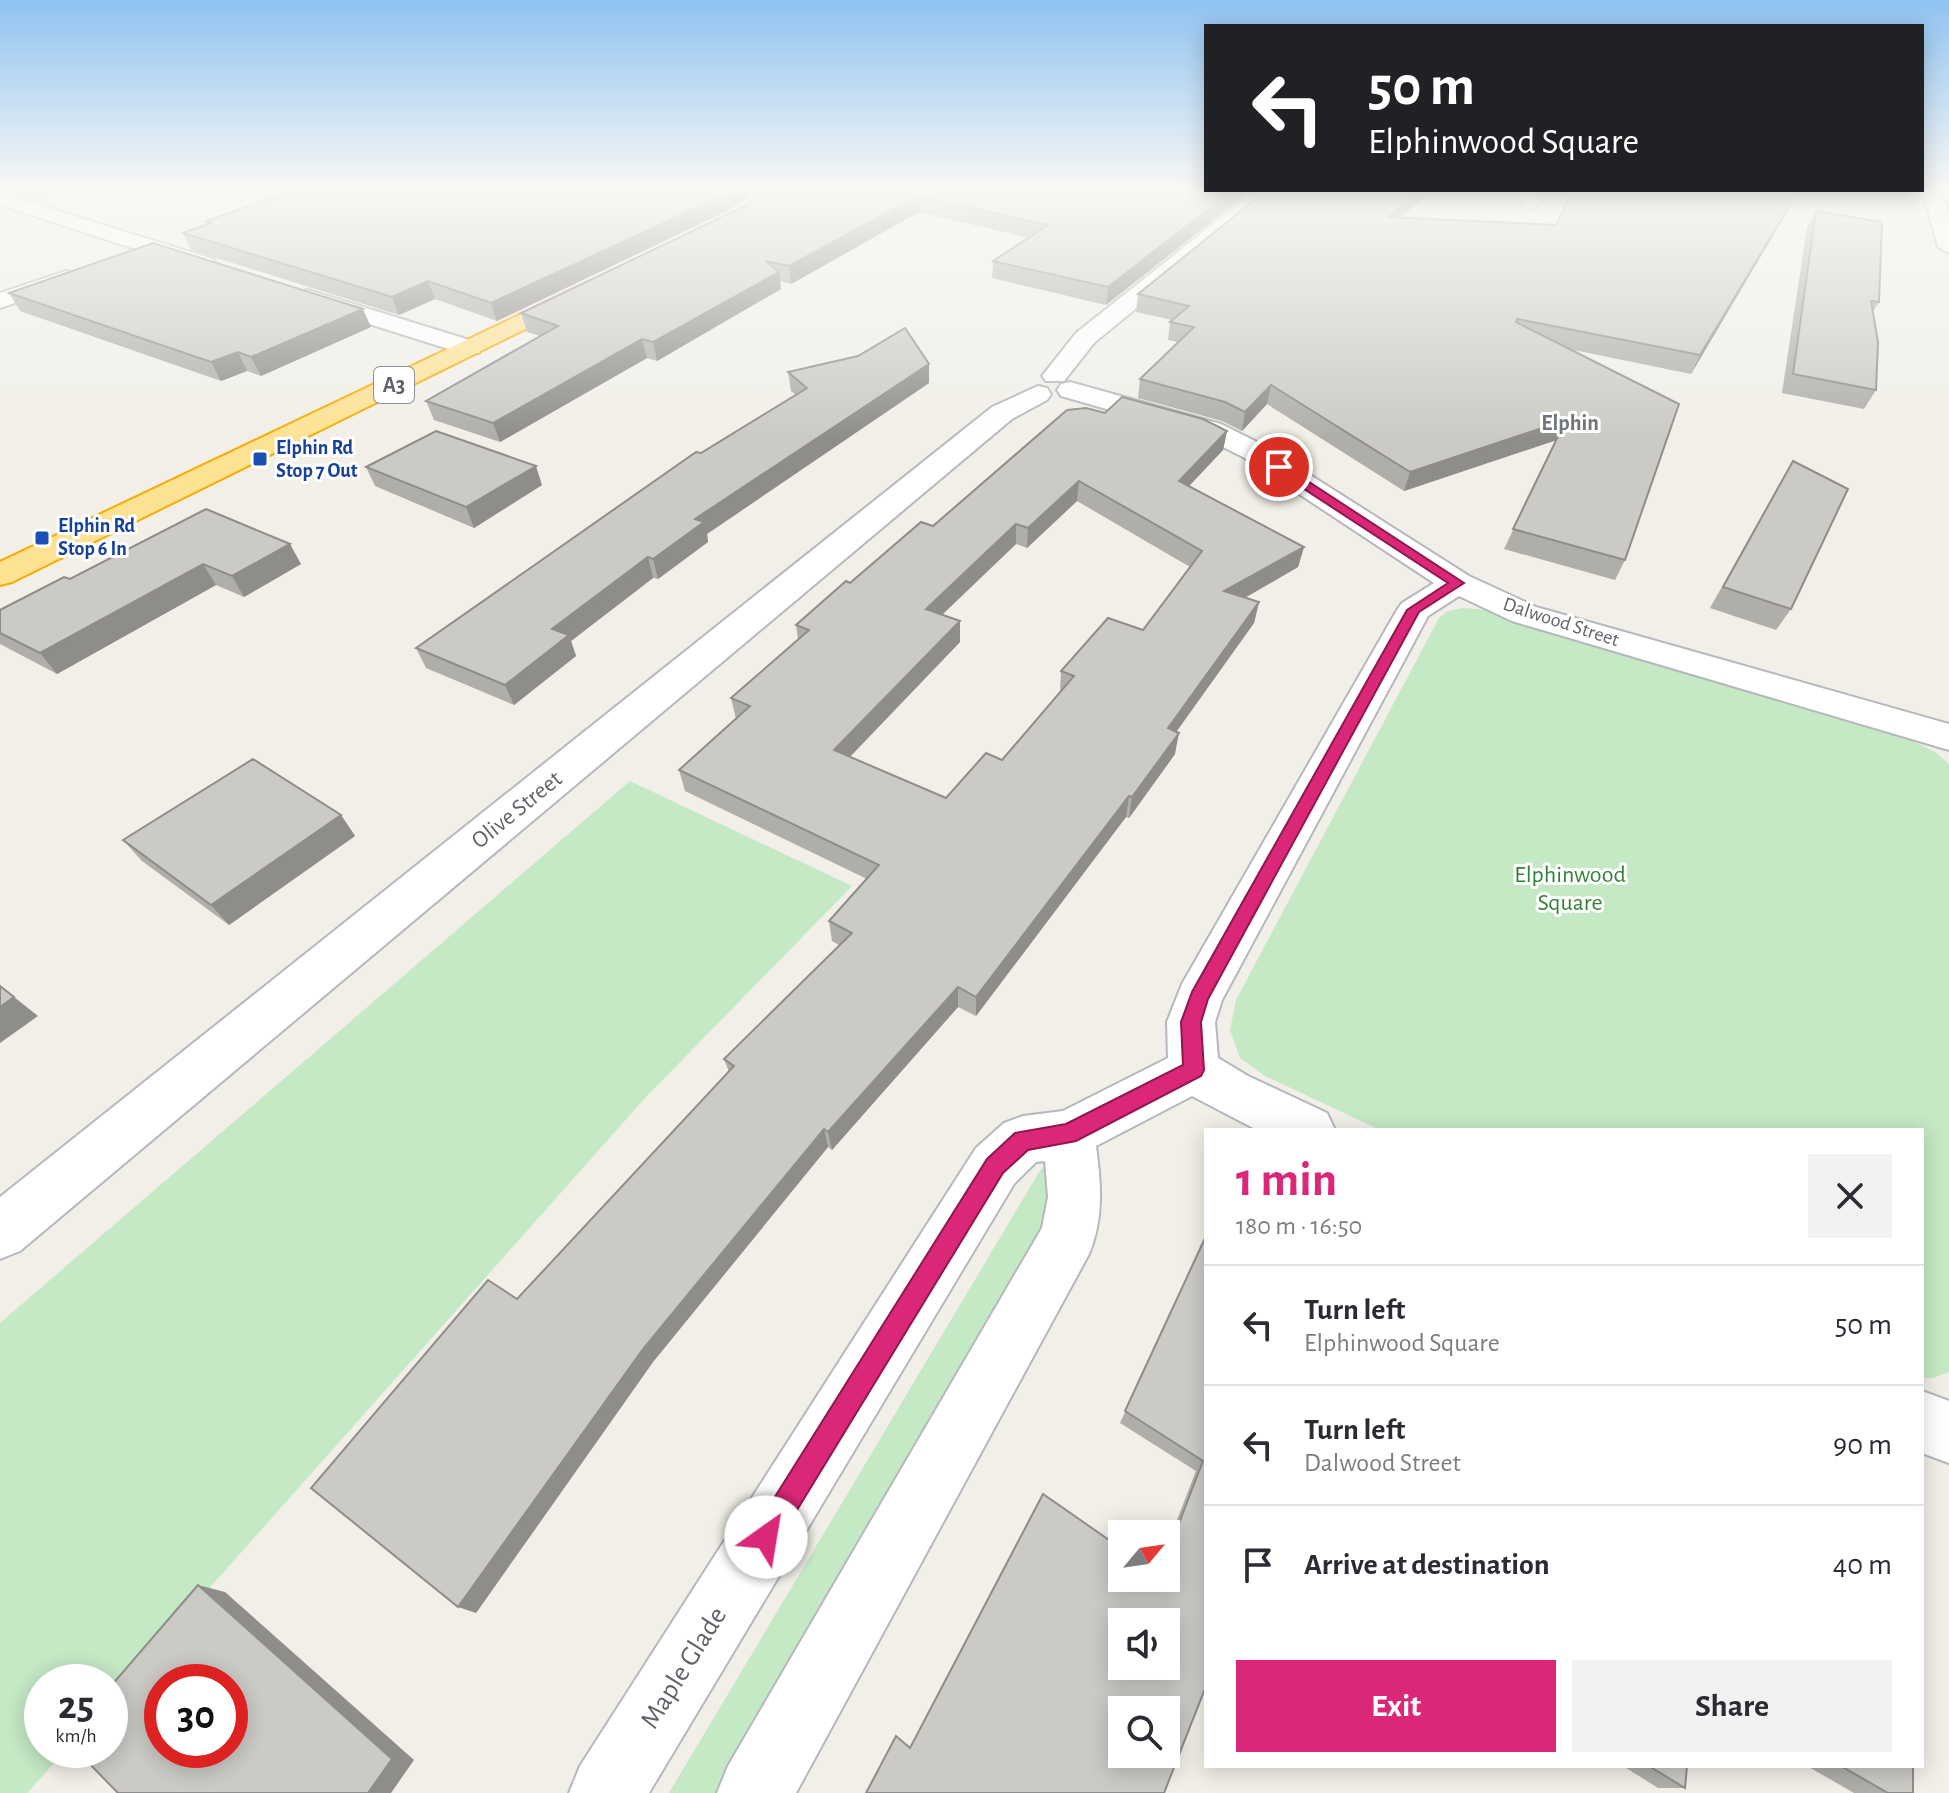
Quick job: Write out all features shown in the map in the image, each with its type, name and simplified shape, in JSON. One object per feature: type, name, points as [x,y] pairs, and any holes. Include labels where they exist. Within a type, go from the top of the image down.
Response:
[{"type":"highway","name":"A3","points":[[0,575],[603,282]]},
{"type":"street","points":[[0,301],[84,272]]},
{"type":"street","name":"Olive Street","points":[[0,1232],[989,423],[1055,387],[1085,338],[1167,272]]},
{"type":"street","points":[[286,290],[470,348]]},
{"type":"street","name":"Dalwood Street","points":[[1055,387],[1211,430],[1253,451],[1457,583],[1524,614],[1949,737]]},
{"type":"street","points":[[1305,1128],[1230,1092],[1194,1070],[1191,1022],[1199,998],[1414,610],[1457,583]]},
{"type":"street","name":"Maple Glade","points":[[607,1793],[995,1166],[1023,1140],[1069,1134],[1194,1070]]},
{"type":"street","points":[[755,1793],[1069,1235],[1075,1197],[1069,1134]]},
{"type":"street","points":[[1924,1423],[1949,1432]]},
{"type":"green space","name":"Elphinwood Square","points":[[1463,608],[1489,610],[1537,628],[1911,740],[1935,752],[1949,764],[1949,1372],[1924,1378],[1924,1128],[1376,1128],[1265,1076],[1240,1058],[1230,1030],[1236,1000],[1439,618],[1448,611]]},
{"type":"green space","points":[[630,781],[852,886],[645,1098],[128,1680],[128,1664],[24,1664],[24,1768],[50,1768],[27,1793],[0,1793],[0,1323]]},
{"type":"green space","points":[[1050,1166],[1059,1195],[873,1532],[724,1793],[669,1793],[1041,1169]]},
{"type":"building","points":[[70,272],[244,272],[363,309],[251,357],[238,352],[211,362],[9,293]]},
{"type":"building","points":[[309,272],[559,272],[491,303],[428,281],[392,297]]},
{"type":"building","points":[[608,272],[779,272],[653,342],[642,339],[493,423],[426,401],[558,326],[521,313]]},
{"type":"building","points":[[1040,272],[1128,272],[1108,287]]},
{"type":"building","points":[[1166,272],[1750,272],[1700,355],[1517,319],[1516,322],[1679,404],[1625,560],[1513,529],[1566,420],[1410,472],[1271,385],[1245,412],[1225,402],[1140,379],[1194,327],[1170,322],[1189,306],[1138,294]]},
{"type":"building","points":[[1807,272],[1880,272],[1879,302],[1871,301],[1878,342],[1876,390],[1793,374]]},
{"type":"building","points":[[905,328],[929,364],[695,519],[704,522],[653,559],[648,557],[552,629],[569,635],[505,685],[416,648],[696,452],[701,453],[807,388],[788,372],[858,356]]},
{"type":"building","points":[[1122,397],[1203,419],[1227,431],[1179,481],[1304,547],[1224,591],[1259,602],[1168,728],[1179,733],[1132,797],[1129,796],[976,997],[958,987],[828,1132],[824,1129],[643,1349],[458,1607],[311,1488],[488,1280],[517,1299],[734,1066],[724,1059],[852,933],[829,921],[879,865],[679,770],[750,706],[731,698],[809,630],[796,625],[846,581],[850,583],[921,522],[933,526],[1067,410],[1086,408],[1105,413]],"holes":[[[1079,481],[1202,551],[1143,630],[1108,618],[1061,671],[1074,676],[1002,760],[986,753],[946,798],[834,750],[960,621],[926,609],[1016,524],[1028,528]]]},
{"type":"building","points":[[436,431],[536,466],[466,507],[366,467]]},
{"type":"building","points":[[1793,461],[1848,489],[1791,609],[1723,587]]},
{"type":"building","points":[[206,509],[290,544],[232,576],[203,564],[40,653],[0,633],[0,610],[64,577],[70,579]]},
{"type":"building","points":[[253,759],[341,815],[211,905],[123,840]]},
{"type":"building","points":[[0,986],[14,997],[0,1007]]},
{"type":"building","points":[[1204,1240],[1204,1691],[1180,1752],[1180,1696],[1108,1696],[1108,1768],[1174,1768],[1164,1793],[866,1793],[896,1736],[910,1748],[1043,1494],[1108,1539],[1108,1592],[1180,1592],[1180,1521],[1203,1461],[1125,1411]]},
{"type":"building","points":[[198,1585],[392,1759],[368,1793],[118,1793],[94,1768],[128,1768],[128,1666]]},
{"type":"building","points":[[1652,1768],[1687,1768],[1685,1788]]},
{"type":"building","points":[[1844,1768],[1913,1768],[1913,1793],[1888,1793]]},
{"type":"place","name":"Elphin Rd Stop 7 Out","points":[[260,459]]},
{"type":"place","name":"Elphin Rd Stop 6 In","points":[[42,538]]},
{"type":"district","name":"Elphin","points":[[1570,423]]},
{"type":"route","points":[[766,1537],[995,1166],[1023,1140],[1069,1134],[1194,1070],[1191,1022],[1199,998],[1414,610],[1457,583],[1279,467]]}]
